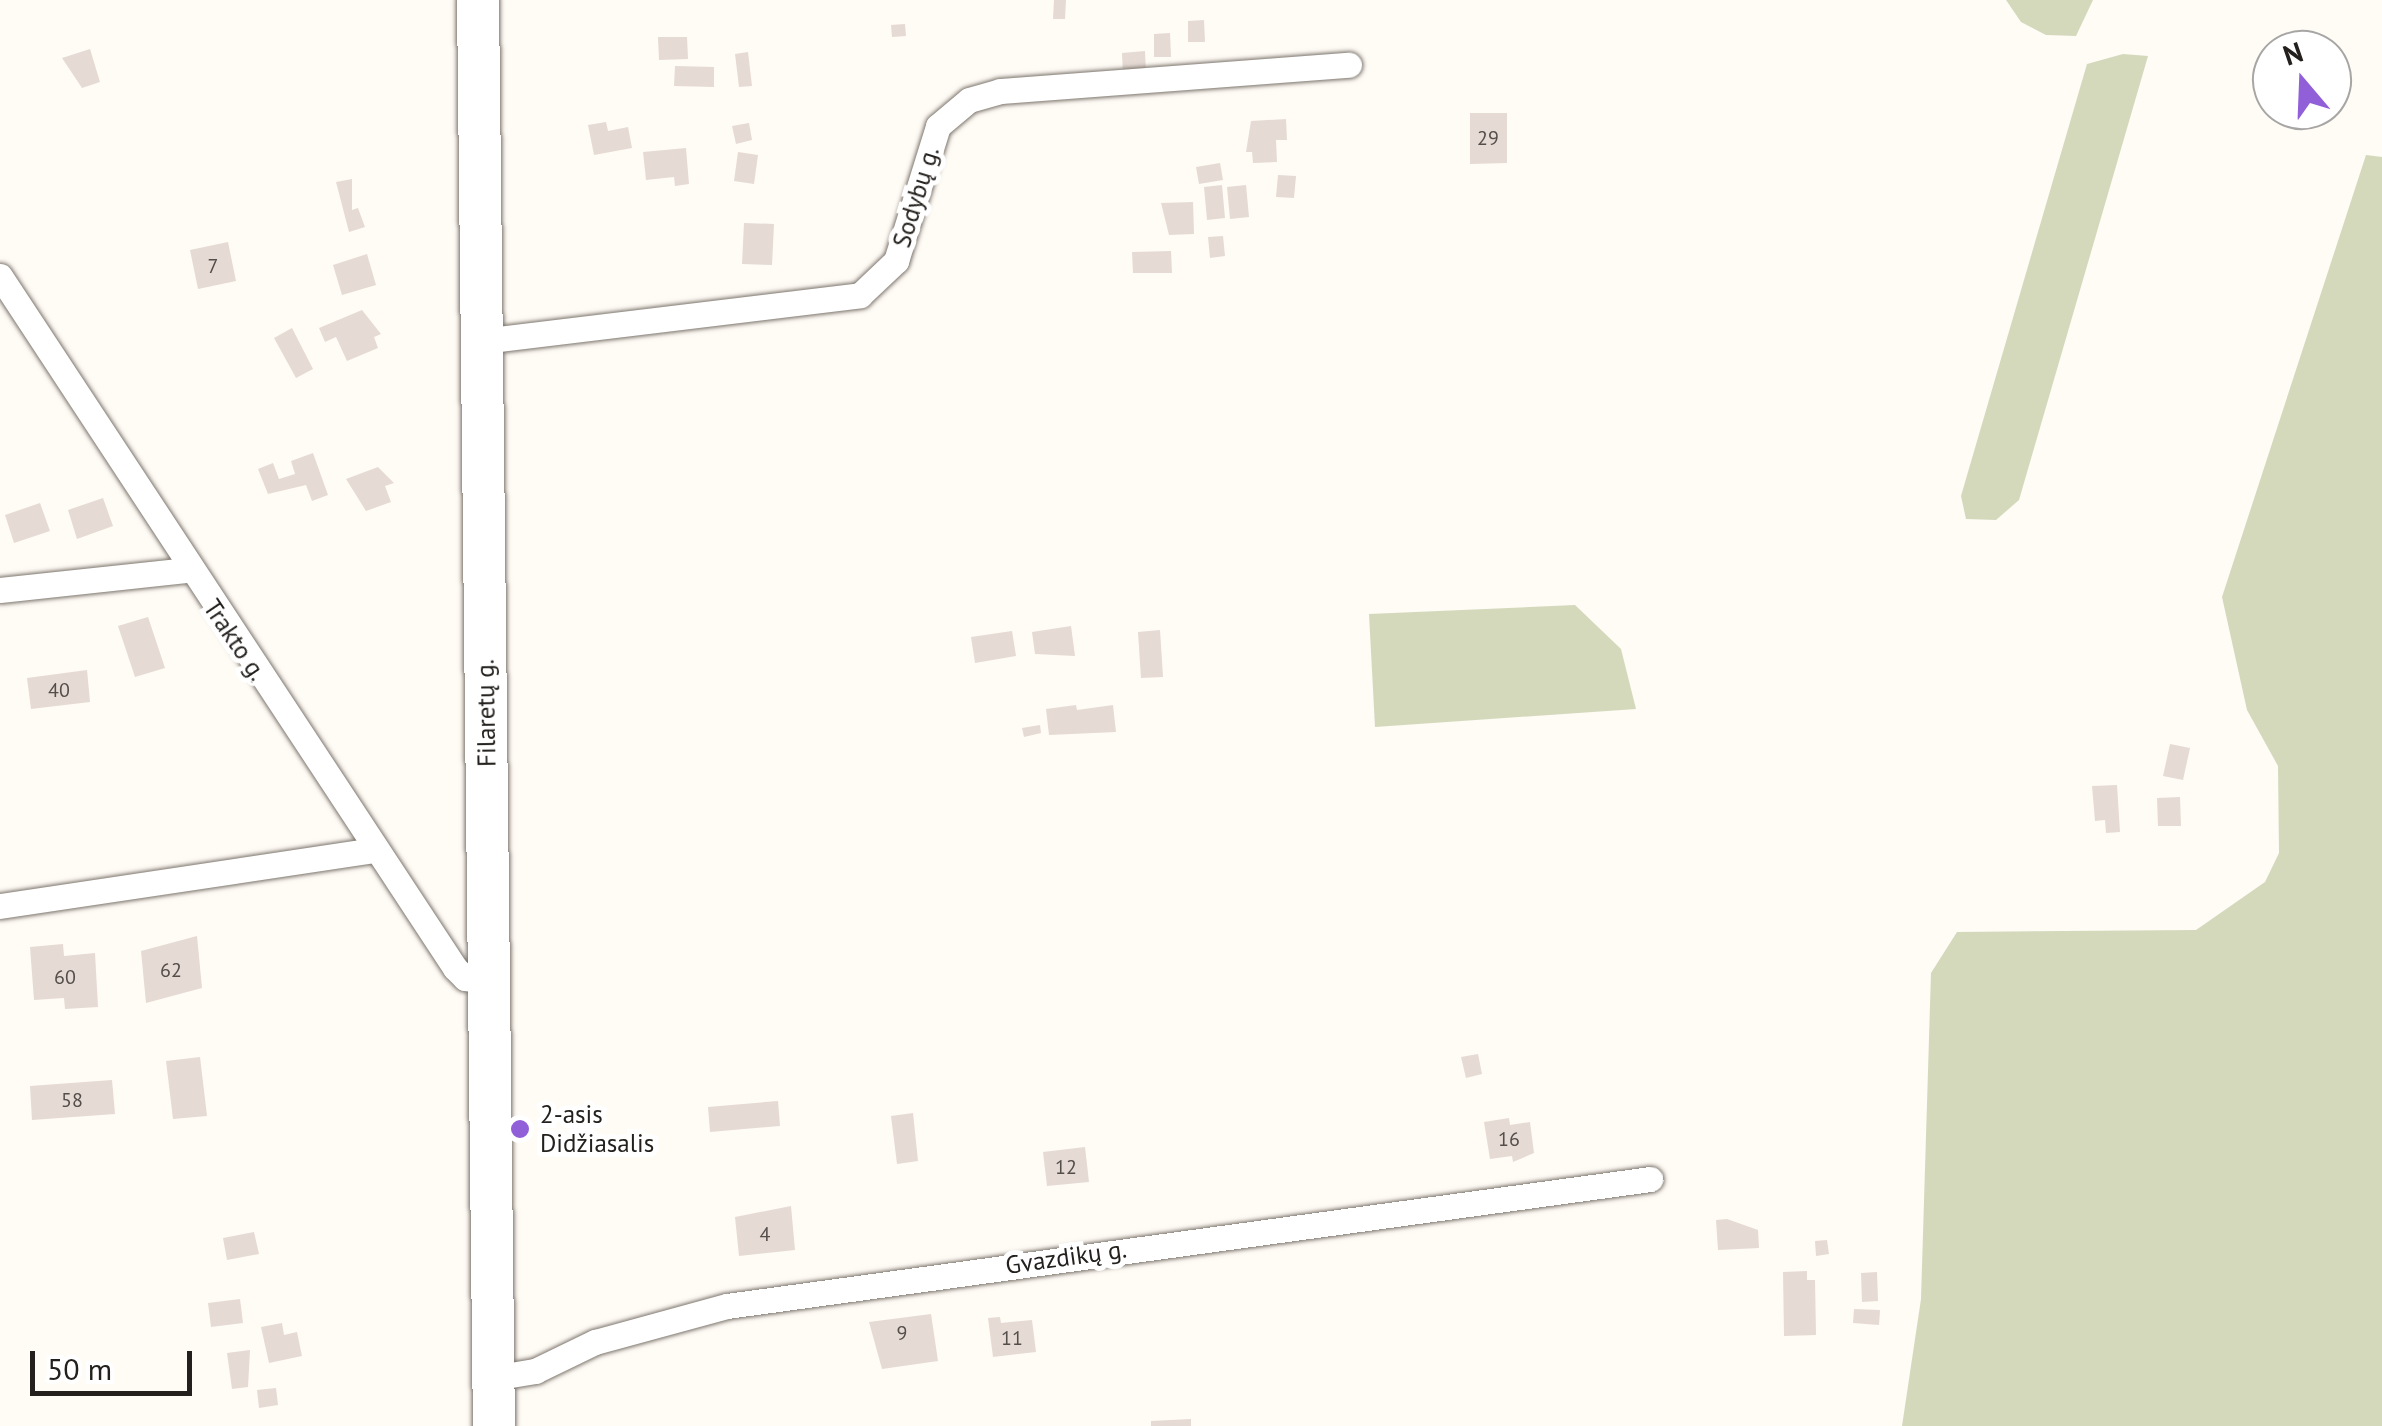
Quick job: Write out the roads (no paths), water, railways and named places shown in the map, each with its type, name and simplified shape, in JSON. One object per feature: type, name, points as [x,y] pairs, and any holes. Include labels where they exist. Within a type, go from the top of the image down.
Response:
[{"type":"main road","name":"Filaretų g.","points":[[478,0],[494,1426]]},
{"type":"street","name":"Sodybų g.","points":[[482,341],[860,295],[896,262],[938,126],[969,100],[1000,92],[1349,65]]},
{"type":"street","name":"Trakto g.","points":[[0,276],[188,570],[455,968],[465,978],[489,982]]},
{"type":"street","points":[[0,590],[188,570]]},
{"type":"street","points":[[0,906],[374,850]]},
{"type":"street","name":"Gvazdikų g.","points":[[493,1378],[535,1372],[595,1342],[727,1306],[1650,1179]]},
{"type":"place","name":"2-asis Didžiasalis","points":[[520,1129]]}]
